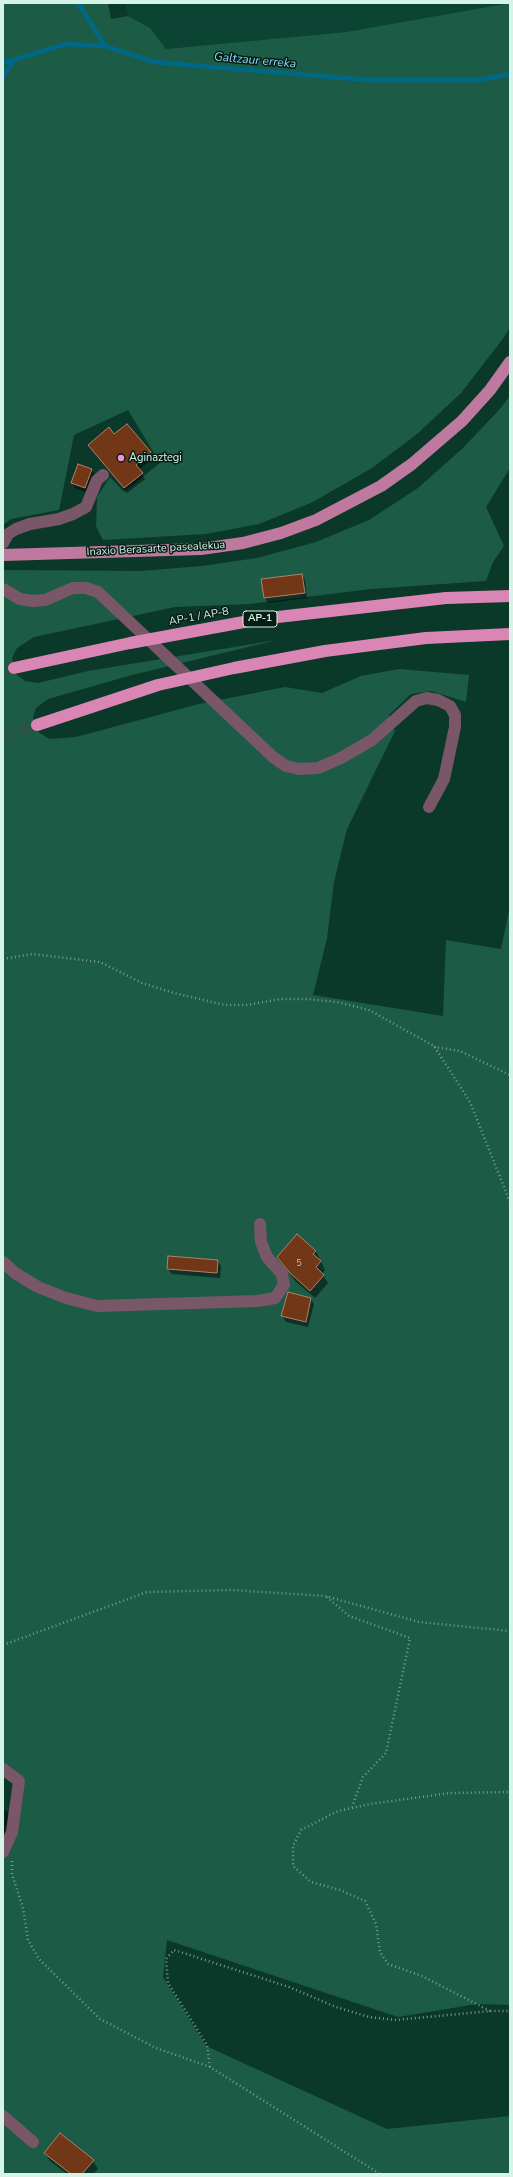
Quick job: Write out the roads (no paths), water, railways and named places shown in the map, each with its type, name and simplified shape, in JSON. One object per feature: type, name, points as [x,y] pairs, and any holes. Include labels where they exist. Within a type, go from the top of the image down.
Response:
[{"type":"highway","name":"AP-1 / AP-8","points":[[14,668],[130,643],[260,619],[446,598],[510,596]]},
{"type":"highway","points":[[37,725],[158,685],[234,668],[325,651],[426,638],[510,634]]},
{"type":"main road","name":"Inaxio Berasarte pasealekua","points":[[3,555],[200,549],[243,543],[281,533],[347,505],[381,486],[412,464],[462,421],[490,390],[510,362]]},
{"type":"street","points":[[3,543],[8,534],[16,529],[30,524],[59,519],[86,507],[97,480],[103,475]]},
{"type":"street","points":[[3,589],[20,599],[33,601],[45,600],[73,588],[86,588],[98,592],[273,757],[286,766],[299,769],[318,768],[341,758],[372,740],[416,701],[427,698],[438,700],[450,706],[455,715],[455,727],[444,779],[428,807]]},
{"type":"street","points":[[3,1262],[15,1273],[38,1287],[66,1298],[97,1306],[258,1301],[275,1298],[284,1285],[282,1274],[267,1258],[261,1242],[260,1224]]},
{"type":"street","points":[[3,1769],[19,1781],[12,1832],[3,1852]]},
{"type":"street","points":[[3,2116],[33,2142]]},
{"type":"waterway","points":[[78,3],[105,46]]},
{"type":"waterway","name":"Galtzaur erreka","points":[[3,63],[66,44],[105,46],[154,62],[368,80],[478,80],[510,74]]},
{"type":"waterway","points":[[3,76],[14,61]]},
{"type":"tunnel","points":[[3,671],[14,668]]},
{"type":"tunnel","points":[[3,737],[37,725]]},
{"type":"place","name":"Aginaztegi","points":[[121,458]]}]
